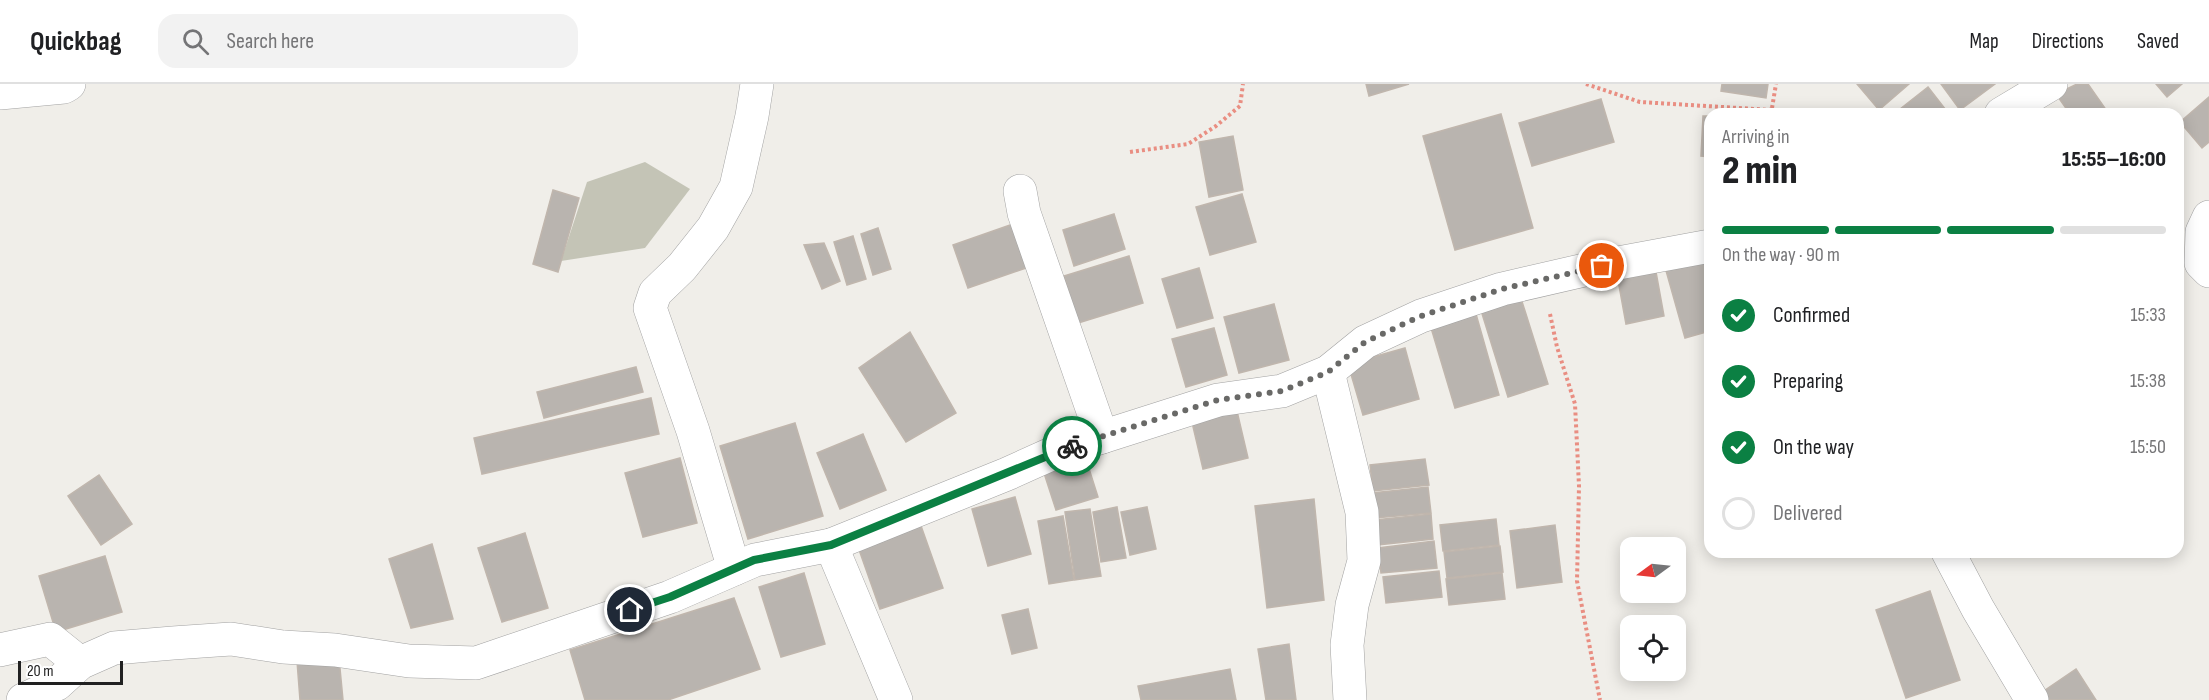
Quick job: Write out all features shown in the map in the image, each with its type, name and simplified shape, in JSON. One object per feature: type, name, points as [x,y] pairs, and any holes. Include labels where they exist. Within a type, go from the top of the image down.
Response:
[{"type":"street","points":[[0,93],[64,87],[69,84]]},
{"type":"street","points":[[734,569],[693,431],[650,308],[655,293],[682,267],[713,228],[736,187],[757,84]]},
{"type":"street","points":[[2011,108],[2051,84]]},
{"type":"street","points":[[1020,191],[1028,224],[1102,437]]},
{"type":"street","points":[[2209,217],[2202,232],[2201,263],[2209,271]]},
{"type":"street","points":[[23,700],[57,684],[80,663],[114,648],[231,639],[284,647],[335,650],[409,661],[476,663],[670,597],[754,560],[831,545],[1058,451],[1218,400],[1282,391],[1328,372],[1365,342],[1421,316],[1502,289],[1543,279],[1704,247]]},
{"type":"street","points":[[1328,372],[1362,512],[1364,561],[1352,605],[1347,645],[1350,700]]},
{"type":"street","points":[[831,545],[896,700]]},
{"type":"street","points":[[1951,558],[1978,609],[2032,700]]},
{"type":"street","points":[[0,650],[50,639],[80,663]]},
{"type":"street","points":[[869,700],[869,685],[881,666]]},
{"type":"path","points":[[1130,152],[1188,144],[1216,126],[1240,106],[1243,84]]},
{"type":"path","points":[[1586,84],[1640,102],[1719,108]]},
{"type":"path","points":[[1772,108],[1776,84]]},
{"type":"path","points":[[1543,279],[1557,346],[1575,404],[1579,486],[1577,581],[1600,700]]},
{"type":"shaded area","points":[[645,162],[690,189],[645,248],[561,261],[587,182]]},
{"type":"building","points":[[1366,84],[1409,84],[1369,96]]},
{"type":"building","points":[[1722,84],[1768,84],[1766,98],[1721,91]]},
{"type":"building","points":[[1857,84],[1909,84],[1881,108],[1877,108]]},
{"type":"building","points":[[1941,84],[1995,84],[1963,108],[1959,108]]},
{"type":"building","points":[[2077,84],[2088,84],[2105,108],[2066,108],[2056,94]]},
{"type":"building","points":[[2156,84],[2182,84],[2167,97]]},
{"type":"building","points":[[1928,87],[1944,108],[1901,108]]},
{"type":"building","points":[[2209,97],[2209,142],[2202,148],[2184,127],[2184,119]]},
{"type":"building","points":[[1601,99],[1614,142],[1532,166],[1519,123]]},
{"type":"building","points":[[1501,114],[1533,228],[1455,250],[1423,136]]},
{"type":"building","points":[[1703,116],[1704,116],[1704,156],[1701,156]]},
{"type":"building","points":[[1233,136],[1243,190],[1209,197],[1199,142]]},
{"type":"building","points":[[553,190],[579,198],[558,272],[533,264]]},
{"type":"building","points":[[1242,194],[1256,242],[1210,255],[1196,207]]},
{"type":"building","points":[[1114,214],[1125,249],[1074,266],[1063,230]]},
{"type":"building","points":[[1013,224],[1029,267],[968,288],[953,245]]},
{"type":"building","points":[[878,228],[891,269],[873,275],[861,234]]},
{"type":"building","points":[[853,236],[866,279],[847,285],[834,242]]},
{"type":"building","points":[[824,243],[840,281],[822,289],[804,245]]},
{"type":"building","points":[[1129,256],[1143,303],[1078,323],[1064,276]]},
{"type":"building","points":[[1704,256],[1704,333],[1685,338],[1665,267]]},
{"type":"building","points":[[1199,268],[1213,318],[1177,328],[1162,279]]},
{"type":"building","points":[[1656,272],[1664,316],[1626,324],[1618,280]]},
{"type":"building","points":[[1519,292],[1548,384],[1508,397],[1479,304]]},
{"type":"building","points":[[1274,304],[1289,360],[1239,373],[1224,317]]},
{"type":"building","points":[[1474,307],[1499,395],[1455,408],[1429,321]]},
{"type":"building","points":[[1214,328],[1227,375],[1186,387],[1172,339]]},
{"type":"building","points":[[910,332],[956,413],[906,442],[859,368]]},
{"type":"building","points":[[1405,348],[1419,399],[1363,415],[1348,364]]},
{"type":"building","points":[[636,367],[643,392],[544,418],[537,392]]},
{"type":"building","points":[[651,398],[659,434],[482,474],[474,438]]},
{"type":"building","points":[[1236,407],[1248,458],[1203,469],[1191,418]]},
{"type":"building","points":[[795,423],[823,516],[748,539],[720,446]]},
{"type":"building","points":[[863,434],[886,490],[840,509],[817,453]]},
{"type":"building","points":[[1085,456],[1098,497],[1056,510],[1043,470]]},
{"type":"building","points":[[680,458],[697,523],[643,537],[625,473]]},
{"type":"building","points":[[1425,459],[1429,485],[1373,491],[1370,465]]},
{"type":"building","points":[[99,475],[132,524],[101,545],[68,496]]},
{"type":"building","points":[[1428,487],[1431,513],[1375,518],[1372,493]]},
{"type":"building","points":[[1015,497],[1031,554],[988,566],[972,509]]},
{"type":"building","points":[[1314,499],[1324,600],[1267,608],[1255,506]]},
{"type":"building","points":[[1117,507],[1126,558],[1101,562],[1093,512]]},
{"type":"building","points":[[1147,507],[1156,549],[1130,555],[1121,512]]},
{"type":"building","points":[[1090,509],[1101,576],[1075,580],[1065,512]]},
{"type":"building","points":[[1431,514],[1433,539],[1378,545],[1375,520]]},
{"type":"building","points":[[1063,516],[1074,580],[1049,584],[1038,521]]},
{"type":"building","points":[[1496,519],[1499,545],[1443,551],[1440,525]]},
{"type":"building","points":[[920,523],[943,588],[880,609],[857,544]]},
{"type":"building","points":[[1555,525],[1562,582],[1517,588],[1510,531]]},
{"type":"building","points":[[525,533],[548,608],[502,622],[478,548]]},
{"type":"building","points":[[1434,541],[1437,568],[1381,573],[1378,548]]},
{"type":"building","points":[[432,544],[453,619],[411,628],[389,559]]},
{"type":"building","points":[[1500,546],[1503,572],[1447,578],[1444,552]]},
{"type":"building","points":[[105,556],[122,612],[56,632],[39,576]]},
{"type":"building","points":[[1439,571],[1442,597],[1386,603],[1383,577]]},
{"type":"building","points":[[804,573],[825,644],[781,657],[759,587]]},
{"type":"building","points":[[1502,573],[1505,599],[1449,605],[1446,579]]},
{"type":"building","points":[[1930,591],[1960,680],[1906,698],[1876,610]]},
{"type":"building","points":[[734,598],[760,669],[668,700],[585,700],[570,650]]},
{"type":"building","points":[[1028,609],[1037,648],[1012,654],[1002,615]]},
{"type":"building","points":[[1289,644],[1296,700],[1266,700],[1258,649]]},
{"type":"building","points":[[339,658],[343,700],[300,700],[297,661]]},
{"type":"building","points":[[1230,669],[1236,700],[1141,700],[1138,686]]},
{"type":"building","points":[[2076,669],[2096,700],[2042,700],[2038,695]]},
{"type":"way so far","points":[[1072,446],[1218,400],[1282,391],[1328,372],[1365,342],[1421,316],[1502,289],[1602,266]]},
{"type":"route","points":[[630,610],[670,597],[754,560],[831,545],[1072,446]]}]
